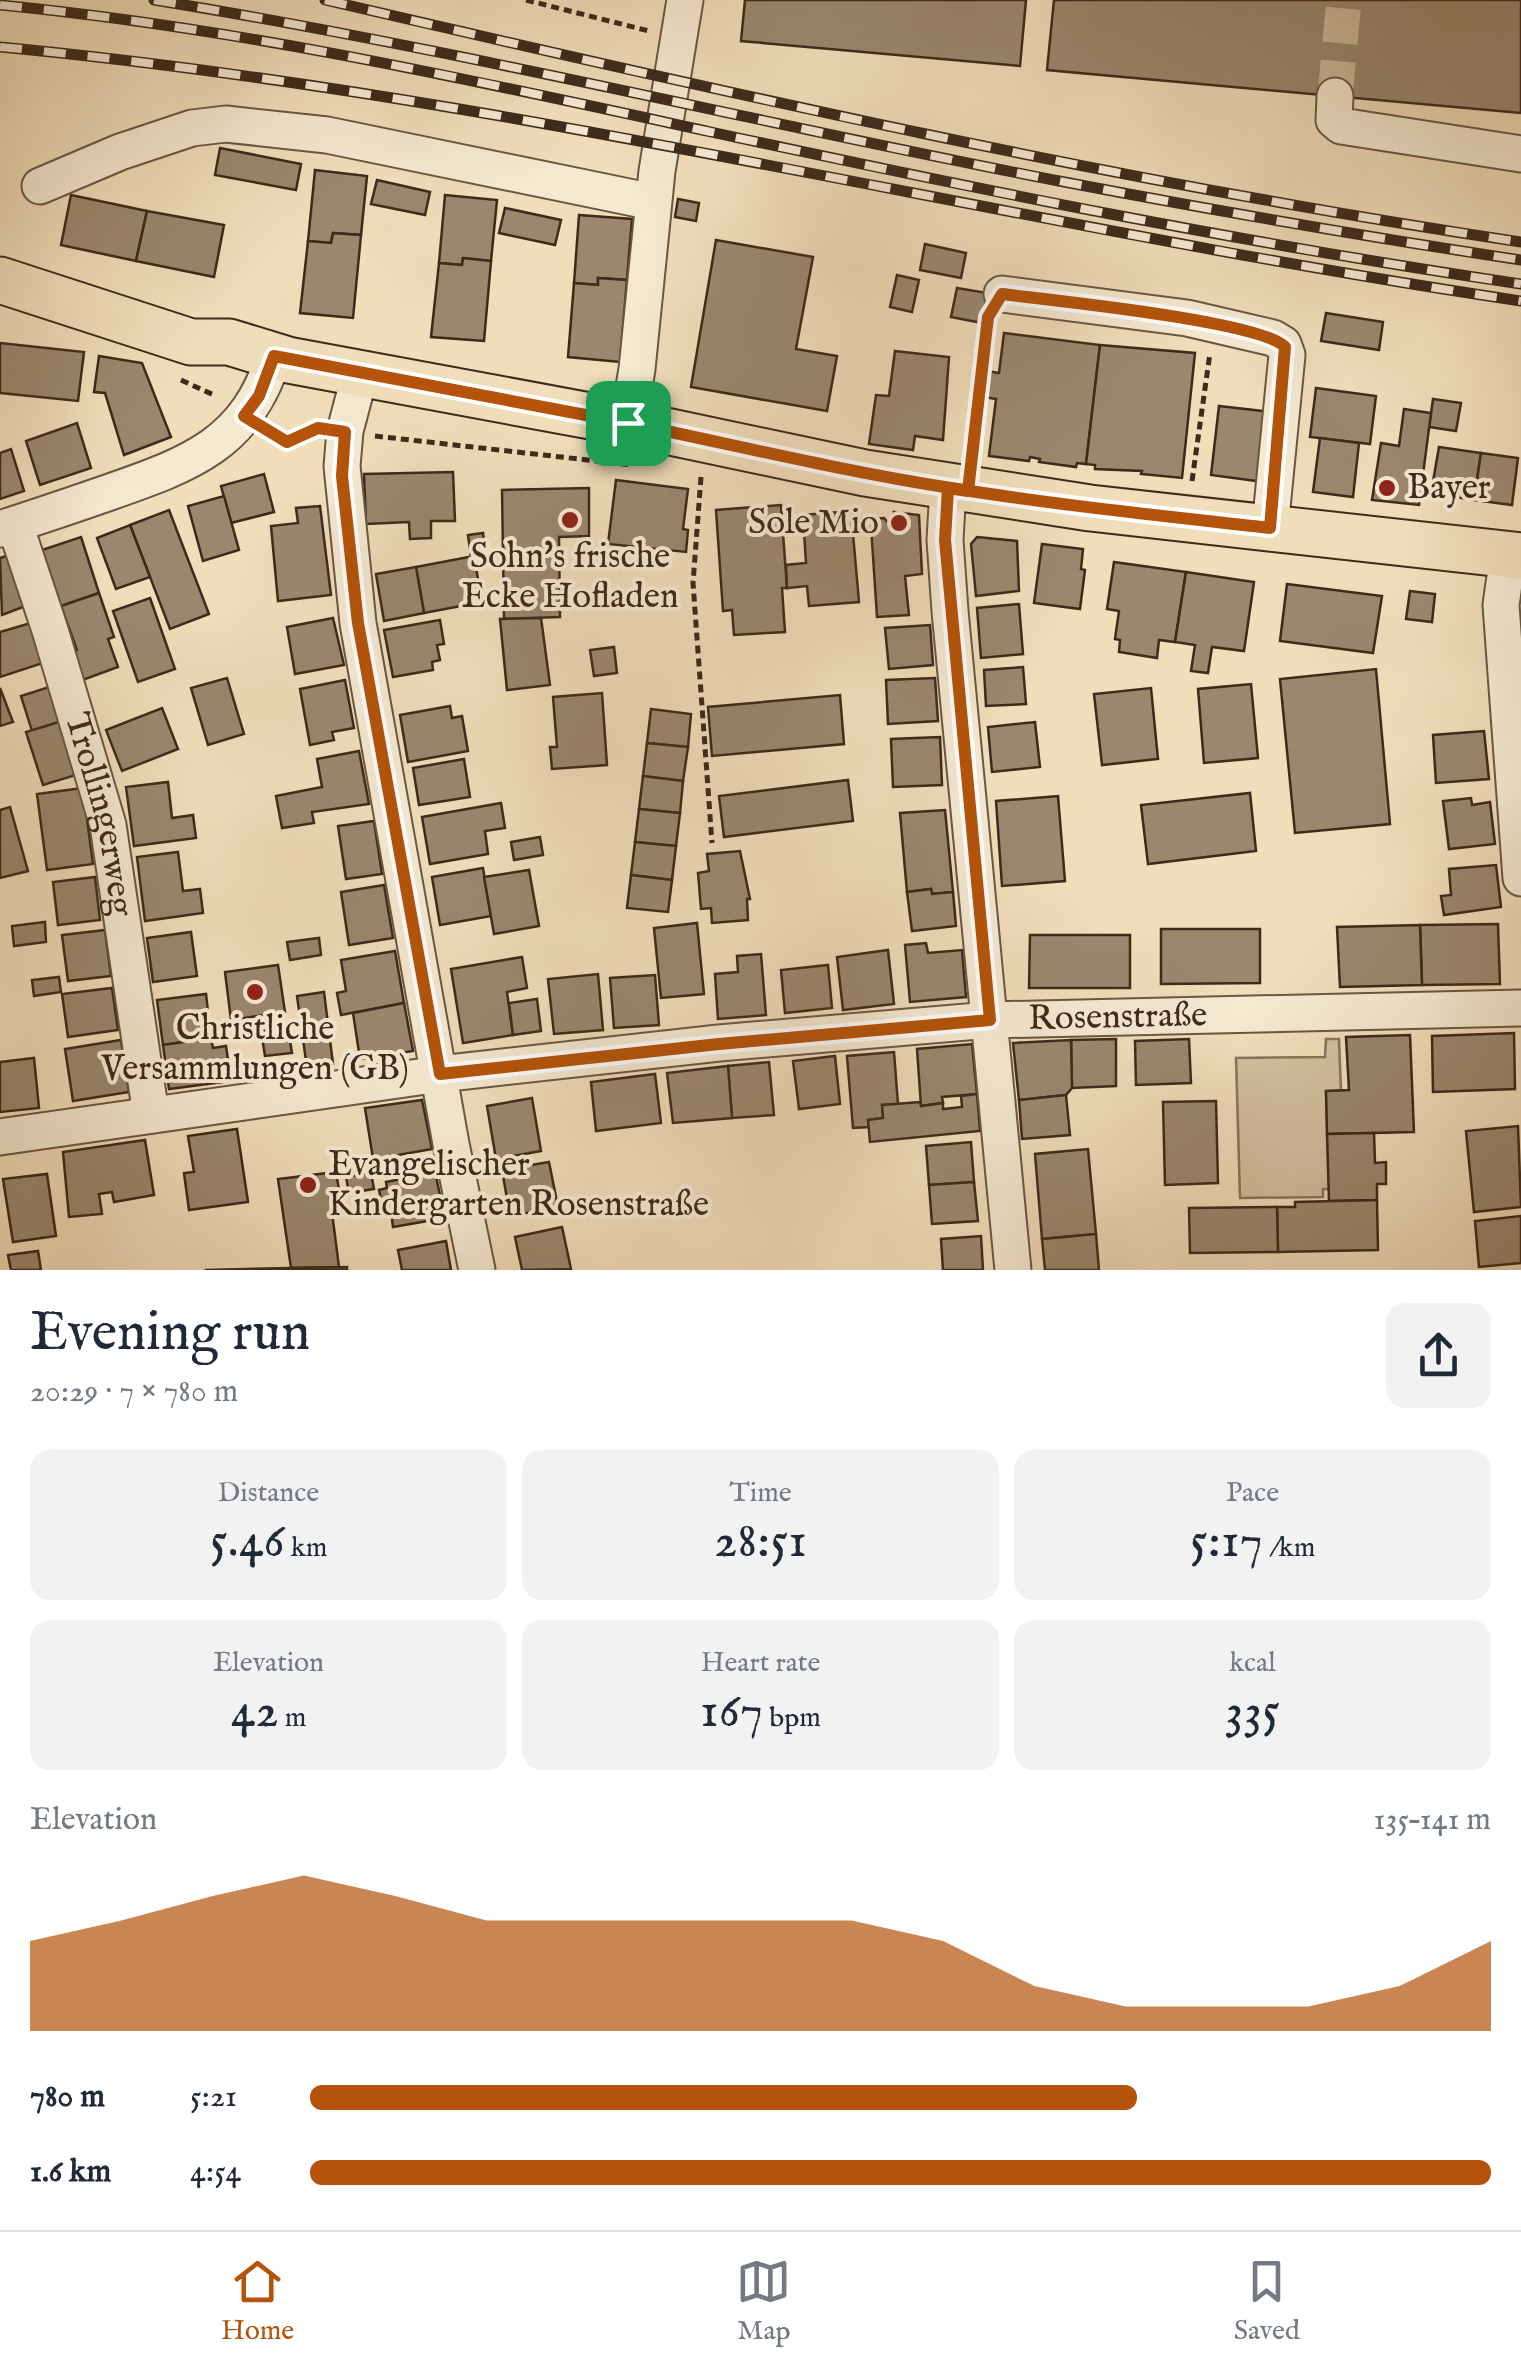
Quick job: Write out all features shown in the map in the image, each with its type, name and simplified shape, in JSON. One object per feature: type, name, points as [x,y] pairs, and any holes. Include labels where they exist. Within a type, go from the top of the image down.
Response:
[{"type":"main road","points":[[0,254],[194,316],[230,342]]},
{"type":"main road","points":[[0,280],[191,342],[230,342],[274,356],[360,374],[628,423],[834,467],[958,489],[1514,556]]},
{"type":"street","points":[[628,423],[653,202],[684,0]]},
{"type":"street","points":[[1335,96],[1334,120],[1341,126],[1521,154]]},
{"type":"street","points":[[40,186],[120,152],[192,128],[226,124],[327,135],[653,202]]},
{"type":"street","points":[[1002,294],[1214,324],[1273,338],[1286,350],[1270,528]]},
{"type":"street","points":[[7,527],[197,458],[244,416],[259,396],[274,356]]},
{"type":"street","points":[[360,374],[345,432],[342,476],[358,623],[477,1270]]},
{"type":"street","points":[[958,489],[945,540],[1013,1270]]},
{"type":"street","name":"Trollingerweg","points":[[7,527],[50,630],[108,825],[151,1116]]},
{"type":"street","points":[[1514,556],[1501,612],[1521,878]]},
{"type":"street","name":"Rosenstraße","points":[[0,1137],[440,1074],[990,1020],[1521,1008]]},
{"type":"path","points":[[526,0],[680,39]]},
{"type":"path","points":[[958,489],[988,317],[1002,294]]},
{"type":"path","points":[[1186,518],[1214,324]]},
{"type":"path","points":[[244,416],[287,442],[318,428],[640,466]]},
{"type":"path","points":[[691,474],[702,476],[693,583],[712,843]]},
{"type":"shaded area","points":[[1326,1039],[1339,1039],[1341,1091],[1326,1092],[1329,1189],[1323,1189],[1323,1197],[1240,1198],[1236,1058],[1325,1057]]},
{"type":"building","points":[[745,0],[1026,0],[1020,66],[741,41]]},
{"type":"building","points":[[1054,0],[1521,0],[1521,113],[1047,70]]},
{"type":"building","points":[[220,148],[301,164],[296,190],[215,175]]},
{"type":"building","points":[[315,170],[367,176],[361,235],[333,233],[331,243],[308,241]]},
{"type":"building","points":[[377,180],[430,192],[425,215],[371,204]]},
{"type":"building","points":[[71,195],[147,211],[136,261],[61,245]]},
{"type":"building","points":[[445,195],[497,200],[491,261],[463,258],[462,265],[439,263]]},
{"type":"building","points":[[678,199],[699,203],[696,221],[675,217]]},
{"type":"building","points":[[505,208],[561,220],[555,245],[499,233]]},
{"type":"building","points":[[147,211],[224,225],[214,277],[136,261]]},
{"type":"building","points":[[579,215],[632,219],[627,280],[598,278],[598,285],[574,283]]},
{"type":"building","points":[[333,233],[361,235],[353,318],[300,313],[308,241],[331,243]]},
{"type":"building","points":[[716,240],[813,257],[796,349],[837,356],[827,411],[691,387]]},
{"type":"building","points":[[925,244],[966,253],[961,278],[920,270]]},
{"type":"building","points":[[463,258],[491,261],[484,341],[431,337],[439,263],[462,265]]},
{"type":"building","points":[[897,275],[919,280],[912,312],[890,307]]},
{"type":"building","points":[[598,278],[627,280],[620,362],[568,357],[574,283],[598,285]]},
{"type":"building","points":[[957,288],[987,293],[982,323],[951,317]]},
{"type":"building","points":[[1326,313],[1383,322],[1379,350],[1321,341]]},
{"type":"building","points":[[1004,333],[1100,345],[1086,464],[1077,463],[1076,467],[1030,457],[1029,461],[989,456],[996,399],[984,397],[987,371],[999,373]]},
{"type":"building","points":[[0,343],[84,352],[78,401],[0,393]]},
{"type":"building","points":[[1100,345],[1195,353],[1182,478],[1095,469],[1095,465],[1086,464]]},
{"type":"building","points":[[895,351],[949,357],[943,440],[915,436],[913,450],[869,444],[876,395],[889,396]]},
{"type":"building","points":[[99,356],[142,363],[171,437],[124,455],[105,393],[94,392]]},
{"type":"building","points":[[1316,388],[1376,396],[1370,444],[1310,437]]},
{"type":"building","points":[[1433,399],[1461,403],[1456,431],[1429,427]]},
{"type":"building","points":[[1219,406],[1271,412],[1264,482],[1211,475]]},
{"type":"building","points":[[1404,409],[1431,413],[1419,505],[1372,500],[1381,443],[1399,446]]},
{"type":"building","points":[[77,423],[91,468],[40,485],[26,441]]},
{"type":"building","points":[[1320,438],[1359,443],[1353,497],[1313,492]]},
{"type":"building","points":[[1439,447],[1481,453],[1474,500],[1431,493]]},
{"type":"building","points":[[11,449],[24,491],[0,499],[0,453]]},
{"type":"building","points":[[1481,453],[1518,458],[1512,505],[1474,500]]},
{"type":"building","points":[[453,472],[455,521],[431,521],[431,538],[410,539],[409,522],[366,524],[364,474]]},
{"type":"building","points":[[264,474],[274,512],[231,523],[221,486]]},
{"type":"building","points":[[616,480],[688,489],[683,529],[688,530],[686,552],[608,544]]},
{"type":"building","points":[[589,488],[589,536],[559,537],[560,617],[504,619],[502,490]]},
{"type":"building","points":[[224,496],[239,550],[203,561],[188,506]]},
{"type":"building","points":[[781,505],[787,588],[782,588],[785,632],[734,635],[732,610],[723,611],[716,510]]},
{"type":"building","points":[[320,506],[331,595],[278,601],[271,526],[298,523],[296,508]]},
{"type":"building","points":[[169,510],[209,614],[170,629],[130,525]]},
{"type":"building","points":[[851,511],[859,602],[809,606],[807,586],[787,588],[786,565],[806,563],[803,515]]},
{"type":"building","points":[[894,512],[919,515],[922,574],[905,576],[909,615],[877,617],[871,526],[875,519],[884,518],[896,527]]},
{"type":"building","points":[[130,525],[150,577],[116,589],[97,538]]},
{"type":"building","points":[[483,533],[486,554],[471,557],[468,535]]},
{"type":"building","points":[[81,537],[99,593],[61,606],[42,550]]},
{"type":"building","points":[[977,537],[1017,541],[1019,591],[976,596],[971,544]]},
{"type":"building","points":[[1042,544],[1083,549],[1081,569],[1085,570],[1080,609],[1034,603]]},
{"type":"building","points":[[17,552],[36,602],[2,615],[0,558]]},
{"type":"building","points":[[474,556],[482,602],[424,613],[416,567]]},
{"type":"building","points":[[1114,562],[1186,572],[1175,642],[1159,640],[1157,658],[1119,652],[1120,640],[1115,639],[1119,611],[1107,609]]},
{"type":"building","points":[[416,567],[424,613],[384,621],[376,574]]},
{"type":"building","points":[[1186,572],[1254,582],[1244,651],[1212,647],[1208,673],[1191,671],[1195,645],[1175,642]]},
{"type":"building","points":[[1287,584],[1382,596],[1373,653],[1280,641]]},
{"type":"building","points":[[1410,591],[1435,594],[1432,622],[1406,619]]},
{"type":"building","points":[[99,593],[114,637],[108,639],[118,667],[80,681],[69,653],[77,650],[61,606]]},
{"type":"building","points":[[150,598],[175,669],[138,682],[113,611]]},
{"type":"building","points":[[1019,604],[1023,654],[981,658],[977,608]]},
{"type":"building","points":[[333,618],[344,665],[295,674],[287,627]]},
{"type":"building","points":[[541,618],[550,685],[507,690],[500,619]]},
{"type":"building","points":[[440,620],[444,644],[437,645],[440,660],[432,662],[433,670],[393,677],[384,630]]},
{"type":"building","points":[[34,622],[46,662],[0,677],[0,632]]},
{"type":"building","points":[[930,625],[933,665],[889,669],[885,628]]},
{"type":"building","points":[[614,647],[617,673],[594,676],[590,650]]},
{"type":"building","points":[[1023,667],[1026,704],[986,706],[984,670]]},
{"type":"building","points":[[1376,669],[1390,824],[1295,833],[1280,679]]},
{"type":"building","points":[[227,678],[244,734],[208,745],[191,688]]},
{"type":"building","points":[[935,678],[938,721],[888,724],[886,680]]},
{"type":"building","points":[[345,680],[354,728],[332,732],[334,740],[310,745],[300,689]]},
{"type":"building","points":[[1251,684],[1258,758],[1204,763],[1198,689]]},
{"type":"building","points":[[49,687],[59,722],[32,731],[21,696]]},
{"type":"building","points":[[0,688],[13,722],[0,726]]},
{"type":"building","points":[[1151,688],[1158,759],[1102,765],[1094,694]]},
{"type":"building","points":[[602,693],[607,765],[552,769],[550,747],[557,747],[553,697]]},
{"type":"building","points":[[840,695],[844,744],[712,756],[708,707]]},
{"type":"building","points":[[450,706],[452,718],[462,716],[468,751],[408,762],[400,715]]},
{"type":"building","points":[[162,708],[178,749],[122,771],[106,730]]},
{"type":"building","points":[[651,709],[691,714],[688,747],[647,743]]},
{"type":"building","points":[[59,722],[76,775],[43,785],[26,732]]},
{"type":"building","points":[[1035,722],[1040,767],[992,772],[988,727]]},
{"type":"building","points":[[1484,731],[1489,779],[1436,783],[1433,735]]},
{"type":"building","points":[[940,737],[942,785],[893,787],[891,739]]},
{"type":"building","points":[[647,743],[688,747],[683,781],[643,776]]},
{"type":"building","points":[[359,751],[369,804],[312,812],[314,823],[282,828],[276,796],[322,787],[317,759]]},
{"type":"building","points":[[464,759],[470,797],[419,805],[413,768]]},
{"type":"building","points":[[643,776],[683,781],[680,813],[639,809]]},
{"type":"building","points":[[848,780],[853,821],[724,837],[719,796]]},
{"type":"building","points":[[168,782],[172,818],[193,815],[196,838],[134,846],[126,787]]},
{"type":"building","points":[[83,788],[93,864],[47,870],[37,794]]},
{"type":"building","points":[[1250,793],[1256,851],[1148,864],[1141,805]]},
{"type":"building","points":[[1058,796],[1065,881],[1002,886],[996,801]]},
{"type":"building","points":[[1471,798],[1472,805],[1490,802],[1495,844],[1449,849],[1443,801]]},
{"type":"building","points":[[501,803],[505,828],[485,831],[488,854],[430,864],[422,817]]},
{"type":"building","points":[[10,807],[28,871],[0,878],[0,810]]},
{"type":"building","points":[[639,809],[680,813],[676,846],[635,842]]},
{"type":"building","points":[[945,810],[953,892],[907,892],[900,813]]},
{"type":"building","points":[[374,821],[382,874],[346,879],[338,826]]},
{"type":"building","points":[[540,837],[543,855],[514,860],[511,842]]},
{"type":"building","points":[[635,842],[676,846],[672,880],[631,875]]},
{"type":"building","points":[[740,851],[750,899],[748,920],[712,923],[711,908],[701,909],[698,873],[709,871],[707,854]]},
{"type":"building","points":[[178,852],[183,891],[200,889],[203,913],[145,921],[137,857]]},
{"type":"building","points":[[1496,865],[1501,907],[1444,915],[1441,896],[1451,895],[1449,869]]},
{"type":"building","points":[[483,868],[491,916],[440,925],[432,877]]},
{"type":"building","points":[[529,870],[539,926],[494,934],[484,877]]},
{"type":"building","points":[[631,875],[672,880],[668,912],[627,908]]},
{"type":"building","points":[[95,877],[100,920],[58,925],[53,882]]},
{"type":"building","points":[[384,885],[393,938],[349,945],[341,892]]},
{"type":"building","points":[[931,889],[932,894],[953,892],[956,926],[912,931],[907,892]]},
{"type":"building","points":[[45,922],[46,942],[14,946],[12,926]]},
{"type":"building","points":[[697,923],[704,994],[661,998],[654,928]]},
{"type":"building","points":[[1498,924],[1500,984],[1422,985],[1420,925]]},
{"type":"building","points":[[1420,925],[1422,985],[1340,987],[1337,927]]},
{"type":"building","points":[[1161,929],[1260,929],[1260,983],[1161,984]]},
{"type":"building","points":[[105,930],[111,976],[68,981],[62,935]]},
{"type":"building","points":[[191,932],[197,976],[153,982],[147,938]]},
{"type":"building","points":[[1030,935],[1130,935],[1130,988],[1029,988]]},
{"type":"building","points":[[319,938],[321,955],[290,960],[287,942]]},
{"type":"building","points":[[926,943],[928,953],[962,950],[966,997],[910,1002],[905,945]]},
{"type":"building","points":[[888,950],[894,1004],[843,1010],[837,957]]},
{"type":"building","points":[[395,951],[404,1003],[341,1015],[337,993],[346,991],[341,960]]},
{"type":"building","points":[[761,954],[766,1015],[718,1019],[715,974],[738,972],[737,956]]},
{"type":"building","points":[[522,957],[527,988],[507,992],[513,1035],[463,1043],[451,969]]},
{"type":"building","name":"Christliche Versammlungen (GB)","points":[[278,965],[285,1012],[231,1020],[225,972]]},
{"type":"building","points":[[828,965],[832,1008],[785,1013],[781,970]]},
{"type":"building","points":[[598,974],[603,1030],[554,1034],[548,979]]},
{"type":"building","points":[[655,975],[659,1025],[614,1028],[610,978]]},
{"type":"building","points":[[59,977],[61,992],[34,996],[32,980]]},
{"type":"building","points":[[112,988],[118,1030],[68,1037],[62,994]]},
{"type":"building","points":[[324,992],[333,1064],[307,1068],[297,996]]},
{"type":"building","points":[[206,994],[211,1038],[163,1045],[157,1000]]},
{"type":"building","points":[[537,999],[541,1031],[513,1035],[509,1003]]},
{"type":"building","points":[[404,1003],[413,1051],[360,1059],[353,1013]]},
{"type":"building","points":[[288,1028],[292,1053],[265,1056],[261,1031]]},
{"type":"building","points":[[1514,1033],[1515,1089],[1433,1092],[1432,1036]]},
{"type":"building","points":[[1410,1035],[1414,1132],[1327,1134],[1326,1091],[1349,1090],[1346,1037]]},
{"type":"building","points":[[211,1038],[213,1048],[226,1046],[231,1081],[169,1089],[163,1045]]},
{"type":"building","points":[[1116,1039],[1116,1086],[1072,1088],[1071,1040]]},
{"type":"building","points":[[1189,1039],[1191,1083],[1136,1085],[1135,1041]]},
{"type":"building","points":[[121,1040],[129,1092],[73,1101],[65,1049]]},
{"type":"building","points":[[1071,1040],[1072,1088],[1066,1095],[1019,1100],[1013,1043]]},
{"type":"building","points":[[972,1044],[977,1094],[942,1097],[943,1103],[921,1106],[917,1049]]},
{"type":"building","points":[[894,1052],[898,1104],[882,1105],[883,1118],[868,1120],[869,1127],[853,1128],[847,1056]]},
{"type":"building","points":[[835,1056],[840,1104],[799,1109],[793,1061]]},
{"type":"building","points":[[34,1058],[39,1108],[0,1112],[0,1062]]},
{"type":"building","points":[[769,1062],[774,1115],[732,1118],[728,1066]]},
{"type":"building","points":[[728,1066],[732,1118],[673,1123],[667,1073]]},
{"type":"building","points":[[655,1074],[661,1123],[596,1131],[591,1082]]},
{"type":"building","points":[[977,1094],[980,1131],[870,1142],[868,1120],[883,1118],[882,1105],[920,1102],[921,1106],[943,1103],[943,1109],[962,1107],[961,1096]]},
{"type":"building","points":[[1066,1095],[1070,1135],[1022,1139],[1019,1100]]},
{"type":"building","points":[[532,1098],[541,1151],[496,1159],[487,1106]]},
{"type":"building","points":[[422,1100],[432,1149],[398,1155],[399,1161],[374,1165],[365,1108]]},
{"type":"building","points":[[1216,1101],[1218,1183],[1165,1185],[1163,1102]]},
{"type":"building","points":[[1518,1126],[1521,1207],[1474,1212],[1466,1131]]},
{"type":"building","points":[[237,1129],[248,1202],[189,1210],[184,1173],[194,1172],[188,1136]]},
{"type":"building","points":[[1374,1133],[1375,1163],[1386,1162],[1386,1184],[1377,1184],[1377,1200],[1329,1201],[1327,1134]]},
{"type":"building","points":[[145,1140],[154,1195],[114,1202],[112,1192],[99,1194],[102,1214],[69,1217],[63,1152]]},
{"type":"building","points":[[971,1142],[974,1182],[929,1185],[926,1146]]},
{"type":"building","points":[[1088,1149],[1096,1234],[1042,1239],[1035,1154]]},
{"type":"building","points":[[549,1162],[558,1207],[510,1216],[502,1170]]},
{"type":"building","name":"Evangelischer Kindergarten Rosenstraße","points":[[336,1172],[340,1196],[330,1197],[339,1267],[291,1268],[278,1179]]},
{"type":"building","points":[[435,1172],[445,1218],[393,1227],[390,1203],[382,1205],[379,1190],[387,1188],[386,1182]]},
{"type":"building","points":[[371,1173],[374,1189],[349,1193],[346,1177]]},
{"type":"building","points":[[47,1174],[56,1236],[13,1242],[3,1179]]},
{"type":"building","points":[[974,1182],[978,1221],[932,1224],[929,1185]]},
{"type":"building","points":[[1377,1200],[1378,1250],[1278,1252],[1277,1207],[1295,1207],[1295,1202]]},
{"type":"building","points":[[1277,1207],[1278,1252],[1190,1253],[1189,1208]]},
{"type":"building","points":[[1521,1216],[1521,1263],[1479,1267],[1475,1221]]},
{"type":"building","points":[[562,1227],[571,1269],[522,1270],[515,1237]]},
{"type":"building","points":[[1096,1234],[1099,1270],[1045,1270],[1042,1239]]},
{"type":"building","points":[[981,1236],[983,1270],[943,1270],[941,1239]]},
{"type":"building","points":[[446,1241],[451,1270],[402,1270],[398,1250]]},
{"type":"building","points":[[38,1251],[41,1270],[11,1270],[8,1255]]},
{"type":"building","points":[[291,1268],[347,1270],[205,1270]]},
{"type":"tunnel","points":[[1335,96],[1344,0]]},
{"type":"railway","points":[[154,0],[381,41],[1059,181],[1521,260]]},
{"type":"railway","points":[[325,0],[921,133],[1220,192],[1521,242]]},
{"type":"railway","points":[[0,5],[179,27],[357,58],[1115,215],[1521,284]]},
{"type":"railway","points":[[0,47],[382,96],[1331,271],[1521,301]]},
{"type":"place","name":"Bayer","points":[[1387,488]]},
{"type":"place","name":"Sohn's frische Ecke Hofladen","points":[[570,520]]},
{"type":"place","name":"Sole Mio","points":[[899,523]]},
{"type":"place","name":"Christliche Versammlungen (GB)","points":[[255,992]]},
{"type":"place","name":"Evangelischer Kindergarten Rosenstraße","points":[[308,1185]]},
{"type":"route","points":[[628,423],[274,356],[259,396],[244,416],[287,442],[318,428],[345,432],[342,476],[358,623],[440,1074],[990,1020],[945,540],[948,488],[968,491],[988,317],[1002,294],[1200,320],[1273,338],[1285,347],[1270,528],[1090,508],[1002,496],[948,488],[628,423]]}]
